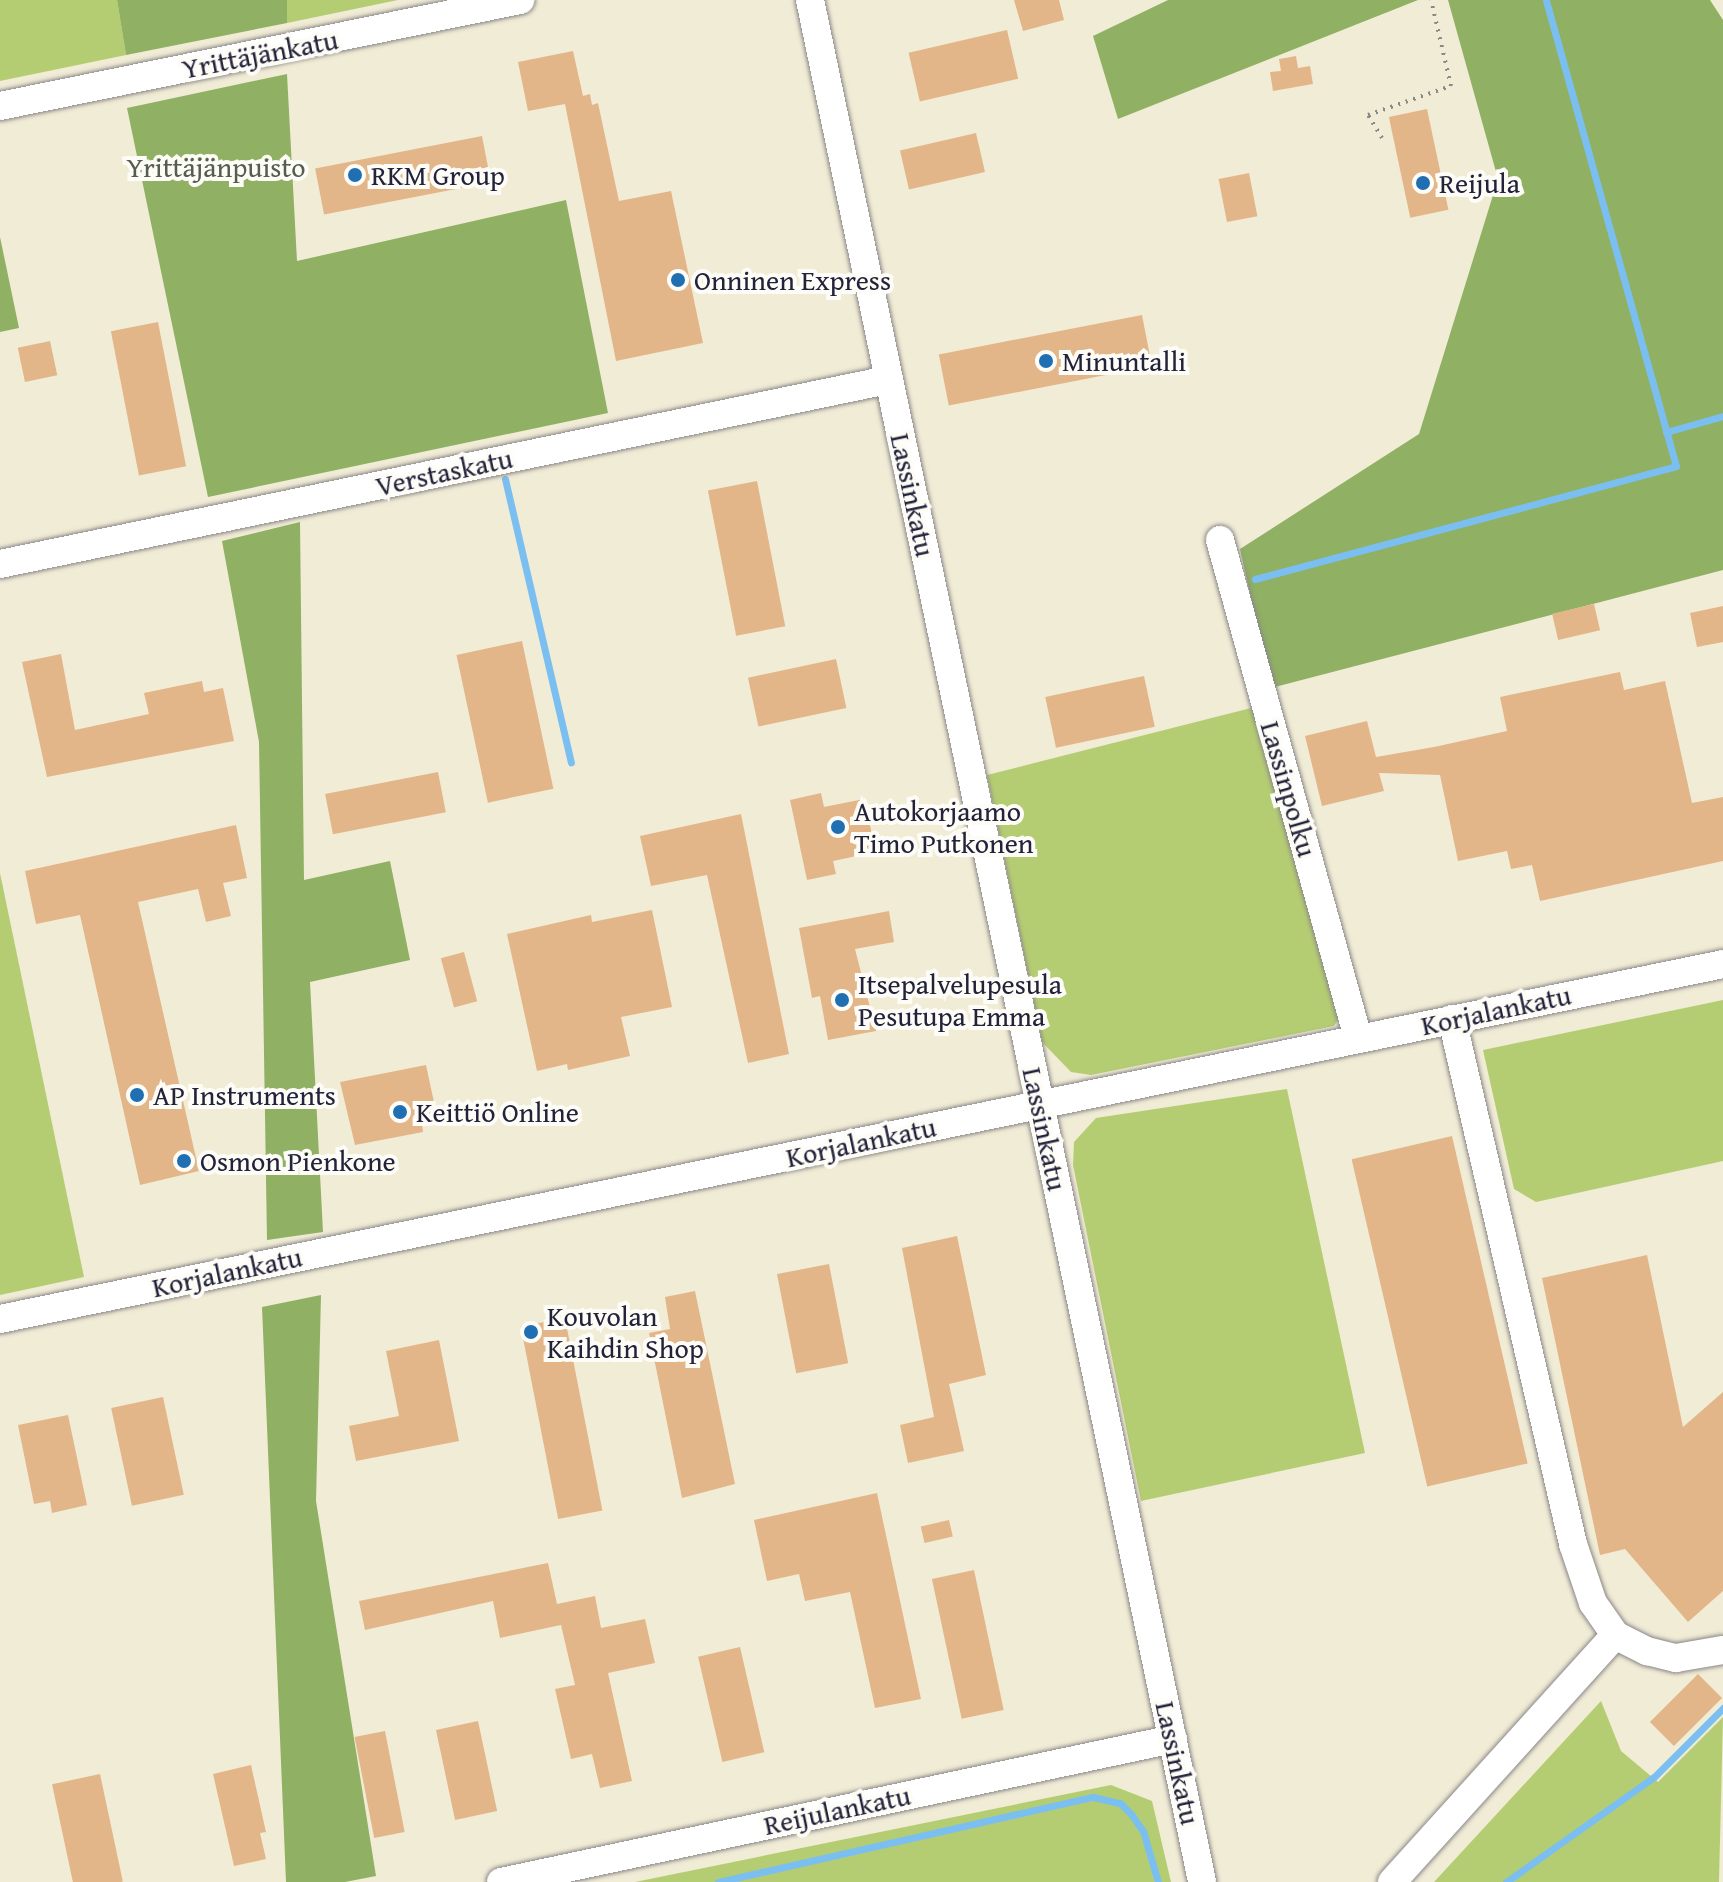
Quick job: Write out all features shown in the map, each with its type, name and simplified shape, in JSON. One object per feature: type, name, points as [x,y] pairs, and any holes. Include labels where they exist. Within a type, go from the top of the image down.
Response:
[{"type":"street","name":"Yrittäjänkatu","points":[[0,106],[520,0]]},
{"type":"street","name":"Lassinkatu","points":[[810,0],[1202,1882]]},
{"type":"street","name":"Verstaskatu","points":[[0,564],[888,380]]},
{"type":"street","name":"Lassinpolku","points":[[1220,540],[1358,1038]]},
{"type":"street","name":"Korjalankatu","points":[[0,1319],[1723,964]]},
{"type":"street","points":[[1452,1019],[1573,1544],[1593,1603],[1615,1635],[1647,1651],[1676,1658],[1723,1650]]},
{"type":"street","points":[[1392,1882],[1615,1635]]},
{"type":"street","name":"Reijulankatu","points":[[501,1882],[1173,1739]]},
{"type":"path","points":[[1382,138],[1368,115],[1451,86],[1431,0]]},
{"type":"green space","points":[[0,0],[117,0],[126,55],[0,81]]},
{"type":"green space","points":[[117,0],[287,0],[287,23],[126,55]]},
{"type":"green space","points":[[287,0],[398,0],[287,23]]},
{"type":"green space","points":[[1168,0],[1418,0],[1118,119],[1093,36]]},
{"type":"green space","points":[[1448,0],[1710,0],[1723,20],[1723,570],[1271,688],[1240,549],[1419,434],[1498,179]]},
{"type":"green space","name":"Yrittäjänpuisto","points":[[287,74],[297,261],[566,200],[608,413],[208,497],[127,108]]},
{"type":"green space","points":[[0,237],[19,328],[0,332]]},
{"type":"green space","points":[[300,522],[304,880],[390,861],[410,960],[310,982],[323,1232],[267,1240],[259,742],[222,541]]},
{"type":"green space","points":[[1255,707],[1343,1012],[1334,1026],[1091,1075],[1071,1072],[1042,1042],[987,775]]},
{"type":"green space","points":[[0,873],[84,1277],[0,1295]]},
{"type":"green space","points":[[1723,1000],[1723,1161],[1536,1202],[1514,1189],[1483,1050]]},
{"type":"green space","points":[[1287,1089],[1365,1453],[1141,1501],[1073,1165],[1074,1142],[1096,1118]]},
{"type":"green space","points":[[321,1295],[316,1501],[376,1876],[345,1882],[286,1882],[262,1307]]},
{"type":"green space","points":[[1601,1701],[1621,1751],[1658,1782],[1723,1717],[1719,1882],[1434,1882]]},
{"type":"green space","points":[[1111,1785],[1152,1801],[1171,1882],[635,1882]]},
{"type":"building","points":[[1014,0],[1059,0],[1064,20],[1023,31]]},
{"type":"building","points":[[1007,30],[1018,79],[920,101],[909,53]]},
{"type":"building","points":[[573,51],[583,96],[590,94],[592,105],[598,103],[619,201],[671,191],[703,343],[616,361],[565,104],[528,111],[518,62]]},
{"type":"building","points":[[1296,56],[1298,68],[1310,66],[1313,84],[1273,91],[1270,72],[1281,71],[1279,59]]},
{"type":"building","name":"Reijula","points":[[1427,109],[1448,210],[1410,218],[1389,117]]},
{"type":"building","points":[[976,133],[985,172],[909,190],[900,151]]},
{"type":"building","points":[[482,136],[491,182],[324,215],[315,168]]},
{"type":"building","points":[[1249,173],[1257,216],[1227,222],[1219,179]]},
{"type":"building","name":"Minuntalli","points":[[1142,315],[1152,366],[949,406],[939,354]]},
{"type":"building","points":[[158,322],[186,466],[139,475],[111,331]]},
{"type":"building","points":[[50,341],[57,375],[25,382],[18,348]]},
{"type":"building","points":[[757,481],[785,626],[736,636],[708,491]]},
{"type":"building","points":[[1594,604],[1600,630],[1558,640],[1552,614]]},
{"type":"building","points":[[1723,606],[1723,642],[1697,647],[1690,613]]},
{"type":"building","points":[[522,641],[553,789],[488,803],[456,655]]},
{"type":"building","points":[[61,654],[75,730],[149,714],[144,693],[202,681],[204,692],[223,688],[234,741],[47,777],[22,662]]},
{"type":"building","points":[[836,659],[846,708],[758,727],[748,678]]},
{"type":"building","points":[[1620,672],[1624,690],[1665,681],[1692,803],[1723,797],[1723,861],[1540,901],[1532,865],[1511,869],[1507,851],[1458,861],[1440,775],[1379,773],[1384,791],[1322,806],[1305,736],[1367,721],[1376,757],[1434,747],[1507,731],[1500,697]]},
{"type":"building","points":[[1144,676],[1155,727],[1056,748],[1045,697]]},
{"type":"building","points":[[438,772],[446,812],[333,834],[325,794]]},
{"type":"building","points":[[821,793],[824,807],[864,799],[876,852],[833,861],[836,874],[807,880],[790,800]]},
{"type":"building","points":[[741,814],[789,1054],[748,1063],[707,875],[651,886],[640,836]]},
{"type":"building","points":[[236,825],[247,878],[223,883],[231,916],[206,922],[198,889],[138,902],[199,1171],[140,1185],[80,915],[36,924],[25,871]]},
{"type":"building","points":[[652,910],[672,1007],[621,1017],[630,1056],[568,1070],[567,1064],[537,1071],[507,934],[591,915],[592,922]]},
{"type":"building","points":[[889,911],[894,942],[855,949],[876,1031],[828,1040],[820,996],[812,998],[799,928]]},
{"type":"building","points":[[464,952],[477,1001],[454,1007],[441,958]]},
{"type":"building","points":[[426,1065],[438,1121],[422,1124],[423,1132],[355,1145],[340,1082]]},
{"type":"building","points":[[1452,1136],[1528,1463],[1427,1487],[1352,1159]]},
{"type":"building","points":[[957,1236],[986,1375],[949,1384],[964,1451],[908,1463],[900,1425],[934,1417],[902,1248]]},
{"type":"building","points":[[1647,1255],[1683,1427],[1723,1392],[1723,1591],[1688,1622],[1625,1549],[1600,1555],[1542,1278]]},
{"type":"building","points":[[829,1264],[848,1363],[796,1373],[777,1274]]},
{"type":"building","points":[[695,1291],[735,1484],[682,1498],[649,1333],[670,1329],[665,1297]]},
{"type":"building","points":[[565,1318],[602,1510],[558,1519],[521,1327]]},
{"type":"building","points":[[439,1340],[459,1441],[356,1461],[349,1426],[399,1416],[386,1351]]},
{"type":"building","points":[[163,1397],[184,1495],[132,1506],[111,1408]]},
{"type":"building","points":[[68,1415],[87,1505],[52,1513],[50,1501],[34,1504],[18,1425]]},
{"type":"building","points":[[877,1493],[921,1699],[875,1708],[850,1592],[805,1601],[799,1574],[767,1581],[754,1520]]},
{"type":"building","points":[[949,1520],[953,1537],[925,1543],[921,1527]]},
{"type":"building","points":[[548,1563],[557,1604],[595,1596],[601,1628],[645,1619],[655,1663],[608,1673],[632,1781],[600,1788],[592,1754],[571,1759],[555,1689],[575,1685],[561,1625],[500,1638],[493,1601],[365,1630],[359,1601]]},
{"type":"building","points":[[974,1570],[1004,1710],[962,1719],[932,1579]]},
{"type":"building","points":[[740,1647],[764,1752],[722,1762],[698,1657]]},
{"type":"building","points":[[1698,1674],[1722,1698],[1674,1746],[1650,1722]]},
{"type":"building","points":[[478,1721],[497,1811],[455,1820],[436,1730]]},
{"type":"building","points":[[385,1731],[405,1832],[374,1838],[355,1737]]},
{"type":"building","points":[[251,1765],[266,1832],[260,1833],[266,1859],[234,1866],[213,1774]]},
{"type":"building","points":[[100,1774],[123,1882],[73,1882],[52,1784]]},
{"type":"waterway","points":[[1255,579],[1676,466],[1546,0]]},
{"type":"waterway","points":[[1666,432],[1723,416]]},
{"type":"waterway","points":[[505,479],[571,762]]},
{"type":"waterway","points":[[1506,1882],[1654,1777],[1723,1708]]},
{"type":"waterway","points":[[718,1882],[1093,1797],[1120,1803],[1131,1814],[1143,1831],[1158,1882]]},
{"type":"place","name":"RKM Group","points":[[355,175]]},
{"type":"place","name":"Reijula","points":[[1423,183]]},
{"type":"place","name":"Onninen Express","points":[[678,280]]},
{"type":"place","name":"Minuntalli","points":[[1046,361]]},
{"type":"place","name":"Autokorjaamo Timo Putkonen","points":[[838,827]]},
{"type":"place","name":"Itsepalvelupesula Pesutupa Emma","points":[[842,1000]]},
{"type":"place","name":"AP Instruments","points":[[137,1095]]},
{"type":"place","name":"Keittiö Online","points":[[400,1112]]},
{"type":"place","name":"Osmon Pienkone","points":[[184,1161]]},
{"type":"place","name":"Kouvolan Kaihdin Shop","points":[[531,1332]]}]
